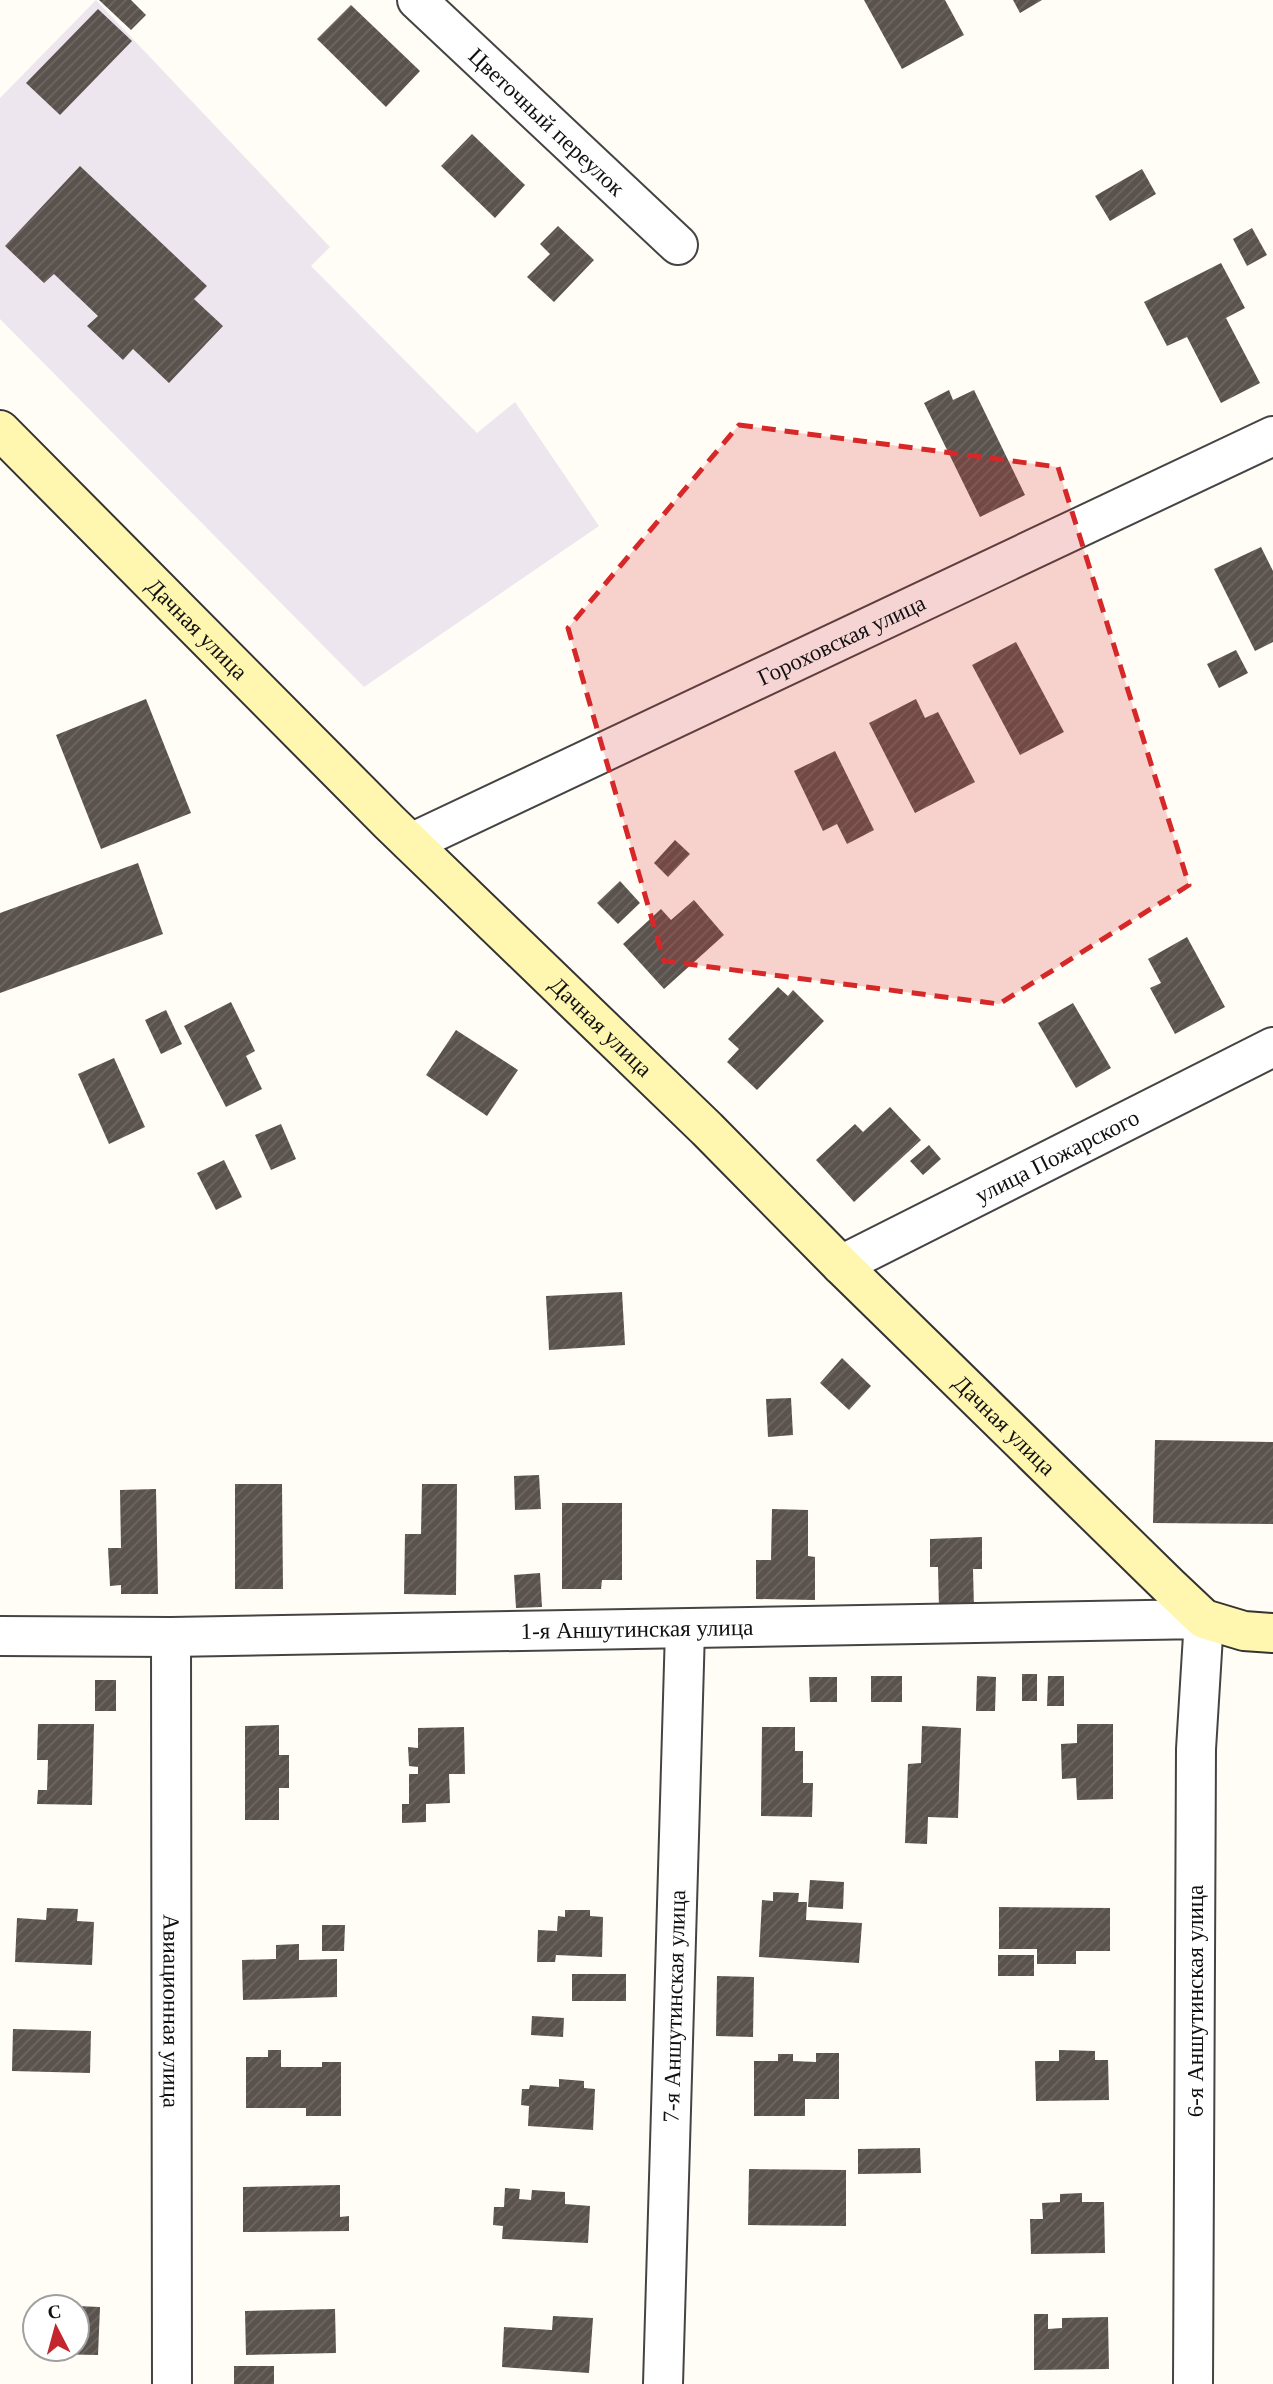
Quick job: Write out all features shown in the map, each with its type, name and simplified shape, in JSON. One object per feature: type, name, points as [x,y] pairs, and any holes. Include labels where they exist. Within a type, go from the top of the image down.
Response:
[{"type":"street","name":"Цветочный переулок","points":[[417,0],[678,245]]},
{"type":"street","name":"Дачная улица","points":[[0,430],[411,843],[707,1129],[1039,1461],[1204,1619]]},
{"type":"street","name":"Гороховская улица","points":[[411,843],[1273,436]]},
{"type":"street","name":"улица Пожарского","points":[[841,1265],[1273,1047]]},
{"type":"street","name":"1-я Аншутинская улица","points":[[0,1636],[171,1637],[685,1630],[1204,1619],[1244,1631],[1273,1633]]},
{"type":"street","name":"6-я Аншутинская улица","points":[[1193,2384],[1196,1749],[1204,1619]]},
{"type":"street","name":"7-я Аншутинская улица","points":[[663,2384],[685,1630]]},
{"type":"street","name":"Авиационная улица","points":[[171,1637],[172,2384]]},
{"type":"highlighted area","points":[[739,425],[1058,467],[1189,885],[999,1004],[664,961],[568,628]]},
{"type":"shaded area","points":[[96,0],[330,247],[311,266],[477,433],[515,402],[599,526],[364,687],[0,319],[0,98]]},
{"type":"building","points":[[99,0],[131,0],[146,15],[131,30]]},
{"type":"building","points":[[864,0],[945,0],[964,35],[902,69]]},
{"type":"building","points":[[1013,0],[1042,0],[1020,13]]},
{"type":"building","points":[[351,5],[420,71],[386,107],[317,39]]},
{"type":"building","points":[[98,9],[132,41],[60,115],[26,83]]},
{"type":"building","points":[[472,134],[525,185],[495,218],[441,166]]},
{"type":"building","points":[[80,166],[207,286],[194,299],[223,326],[169,383],[133,349],[123,360],[87,326],[98,316],[54,274],[44,283],[5,246]]},
{"type":"building","points":[[1142,169],[1156,194],[1110,221],[1095,196]]},
{"type":"building","points":[[558,226],[594,260],[554,302],[527,277],[550,254],[540,244]]},
{"type":"building","points":[[1252,228],[1267,255],[1247,266],[1233,239]]},
{"type":"building","points":[[1221,263],[1245,308],[1226,318],[1260,383],[1221,403],[1187,337],[1167,346],[1144,302]]},
{"type":"building","points":[[949,390],[953,400],[974,390],[1025,495],[980,517],[924,403]]},
{"type":"building","points":[[1261,547],[1273,571],[1273,642],[1255,651],[1214,569]]},
{"type":"building","points":[[1016,642],[1064,732],[1020,755],[972,665]]},
{"type":"building","points":[[1236,650],[1248,673],[1219,688],[1207,664]]},
{"type":"building","points":[[146,699],[191,813],[101,849],[56,735]]},
{"type":"building","points":[[916,699],[925,718],[938,712],[975,782],[915,813],[869,723]]},
{"type":"building","points":[[835,751],[874,830],[847,844],[837,824],[823,831],[794,771]]},
{"type":"building","points":[[675,840],[690,854],[668,877],[654,863]]},
{"type":"building","points":[[138,863],[163,934],[0,993],[0,913]]},
{"type":"building","points":[[620,881],[640,903],[618,924],[597,903]]},
{"type":"building","points":[[694,900],[724,935],[664,989],[623,944],[661,909],[671,920]]},
{"type":"building","points":[[1187,937],[1225,1007],[1175,1034],[1150,988],[1161,983],[1148,959]]},
{"type":"building","points":[[778,987],[788,996],[793,990],[824,1021],[757,1090],[727,1062],[739,1049],[728,1039]]},
{"type":"building","points":[[231,1002],[255,1051],[246,1056],[262,1089],[226,1107],[184,1026]]},
{"type":"building","points":[[1073,1003],[1111,1068],[1076,1088],[1038,1023]]},
{"type":"building","points":[[166,1010],[182,1044],[161,1054],[145,1020]]},
{"type":"building","points":[[456,1030],[518,1070],[487,1116],[426,1075]]},
{"type":"building","points":[[114,1058],[145,1127],[109,1144],[78,1074]]},
{"type":"building","points":[[890,1107],[921,1140],[854,1202],[816,1160],[855,1124],[863,1132]]},
{"type":"building","points":[[281,1124],[296,1159],[271,1170],[255,1135]]},
{"type":"building","points":[[929,1145],[941,1159],[923,1175],[910,1161]]},
{"type":"building","points":[[224,1160],[242,1197],[216,1210],[197,1173]]},
{"type":"building","points":[[622,1292],[625,1345],[549,1350],[546,1296]]},
{"type":"building","points":[[842,1358],[871,1386],[849,1410],[820,1383]]},
{"type":"building","points":[[791,1398],[793,1435],[768,1437],[766,1399]]},
{"type":"building","points":[[1155,1440],[1273,1442],[1273,1524],[1153,1523]]},
{"type":"building","points":[[539,1475],[541,1509],[515,1510],[514,1476]]},
{"type":"building","points":[[235,1484],[282,1484],[283,1589],[235,1589]]},
{"type":"building","points":[[422,1484],[457,1484],[456,1595],[404,1594],[405,1534],[421,1534]]},
{"type":"building","points":[[156,1489],[158,1594],[121,1594],[121,1585],[110,1586],[108,1548],[121,1548],[120,1490]]},
{"type":"building","points":[[562,1503],[622,1503],[622,1580],[602,1580],[601,1589],[562,1589]]},
{"type":"building","points":[[772,1509],[808,1510],[808,1556],[815,1557],[815,1600],[756,1599],[756,1560],[771,1560]]},
{"type":"building","points":[[982,1537],[982,1569],[973,1569],[974,1608],[939,1608],[938,1567],[930,1567],[930,1539]]},
{"type":"building","points":[[540,1573],[542,1607],[516,1608],[514,1575]]},
{"type":"building","points":[[1022,1674],[1037,1674],[1037,1701],[1022,1701]]},
{"type":"building","points":[[871,1676],[902,1676],[902,1702],[871,1702]]},
{"type":"building","points":[[977,1676],[996,1677],[995,1711],[976,1711]]},
{"type":"building","points":[[1048,1676],[1064,1676],[1064,1706],[1047,1706]]},
{"type":"building","points":[[809,1677],[837,1677],[837,1702],[810,1702]]},
{"type":"building","points":[[95,1680],[116,1680],[116,1711],[95,1711]]},
{"type":"building","points":[[38,1724],[94,1724],[92,1805],[37,1804],[38,1790],[47,1790],[48,1760],[37,1760]]},
{"type":"building","points":[[1077,1724],[1113,1724],[1113,1799],[1077,1800],[1076,1778],[1062,1779],[1061,1744],[1077,1743]]},
{"type":"building","points":[[279,1725],[279,1755],[289,1755],[289,1788],[279,1788],[279,1820],[245,1820],[245,1726]]},
{"type":"building","points":[[922,1726],[961,1728],[958,1818],[928,1817],[927,1844],[905,1843],[908,1764],[921,1763]]},
{"type":"building","points":[[464,1727],[465,1774],[449,1774],[450,1803],[426,1804],[426,1822],[402,1823],[402,1804],[409,1804],[409,1774],[418,1774],[418,1767],[409,1766],[408,1747],[418,1748],[418,1728]]},
{"type":"building","points":[[762,1727],[795,1727],[795,1751],[803,1751],[803,1783],[813,1783],[812,1817],[761,1816]]},
{"type":"building","points":[[810,1880],[844,1882],[843,1909],[808,1907]]},
{"type":"building","points":[[773,1892],[799,1893],[798,1902],[807,1902],[806,1920],[862,1923],[859,1963],[759,1957],[762,1900],[773,1901]]},
{"type":"building","points":[[999,1907],[1110,1908],[1110,1951],[1076,1951],[1076,1964],[1037,1964],[1037,1949],[999,1949]]},
{"type":"building","points":[[47,1908],[78,1909],[77,1921],[94,1922],[92,1965],[15,1962],[17,1918],[46,1920]]},
{"type":"building","points":[[565,1910],[590,1910],[590,1916],[603,1917],[602,1957],[556,1955],[555,1962],[537,1962],[538,1930],[557,1931],[558,1916],[565,1917]]},
{"type":"building","points":[[322,1925],[345,1925],[344,1951],[322,1951]]},
{"type":"building","points":[[299,1944],[299,1960],[337,1959],[337,1997],[243,2000],[242,1960],[276,1959],[276,1945]]},
{"type":"building","points":[[998,1955],[1034,1955],[1034,1976],[998,1976]]},
{"type":"building","points":[[572,1974],[626,1974],[626,2001],[572,2001]]},
{"type":"building","points":[[717,1976],[754,1977],[753,2037],[716,2036]]},
{"type":"building","points":[[532,2016],[564,2018],[563,2037],[531,2035]]},
{"type":"building","points":[[13,2029],[91,2031],[90,2073],[12,2071]]},
{"type":"building","points":[[268,2050],[281,2050],[281,2067],[322,2067],[322,2062],[341,2062],[341,2116],[306,2116],[306,2108],[246,2108],[246,2057],[268,2057]]},
{"type":"building","points":[[1059,2050],[1095,2051],[1095,2060],[1108,2060],[1109,2100],[1036,2101],[1035,2061],[1059,2061]]},
{"type":"building","points":[[816,2053],[839,2053],[839,2099],[805,2099],[805,2116],[754,2116],[754,2061],[778,2061],[778,2054],[793,2054],[793,2061],[816,2062]]},
{"type":"building","points":[[559,2079],[584,2081],[584,2088],[595,2089],[593,2130],[528,2126],[529,2106],[521,2105],[522,2089],[529,2089],[530,2085],[559,2087]]},
{"type":"building","points":[[920,2148],[921,2173],[858,2174],[858,2149]]},
{"type":"building","points":[[749,2169],[846,2170],[846,2226],[748,2225]]},
{"type":"building","points":[[340,2185],[340,2217],[349,2216],[349,2231],[243,2232],[243,2187]]},
{"type":"building","points":[[505,2188],[520,2189],[519,2199],[531,2200],[532,2190],[565,2192],[565,2204],[590,2206],[588,2243],[502,2239],[503,2226],[493,2225],[494,2207],[504,2207]]},
{"type":"building","points":[[1082,2193],[1082,2202],[1104,2202],[1105,2253],[1031,2254],[1030,2219],[1043,2219],[1042,2203],[1060,2202],[1060,2194]]},
{"type":"building","points":[[91,2307],[100,2307],[98,2355],[91,2355]]},
{"type":"building","points":[[335,2309],[336,2353],[246,2355],[245,2311]]},
{"type":"building","points":[[1034,2314],[1048,2314],[1048,2329],[1062,2328],[1062,2318],[1108,2317],[1109,2369],[1034,2370]]},
{"type":"building","points":[[553,2316],[593,2318],[589,2373],[502,2367],[504,2327],[552,2330]]},
{"type":"building","points":[[234,2366],[274,2366],[274,2384],[234,2384]]}]
